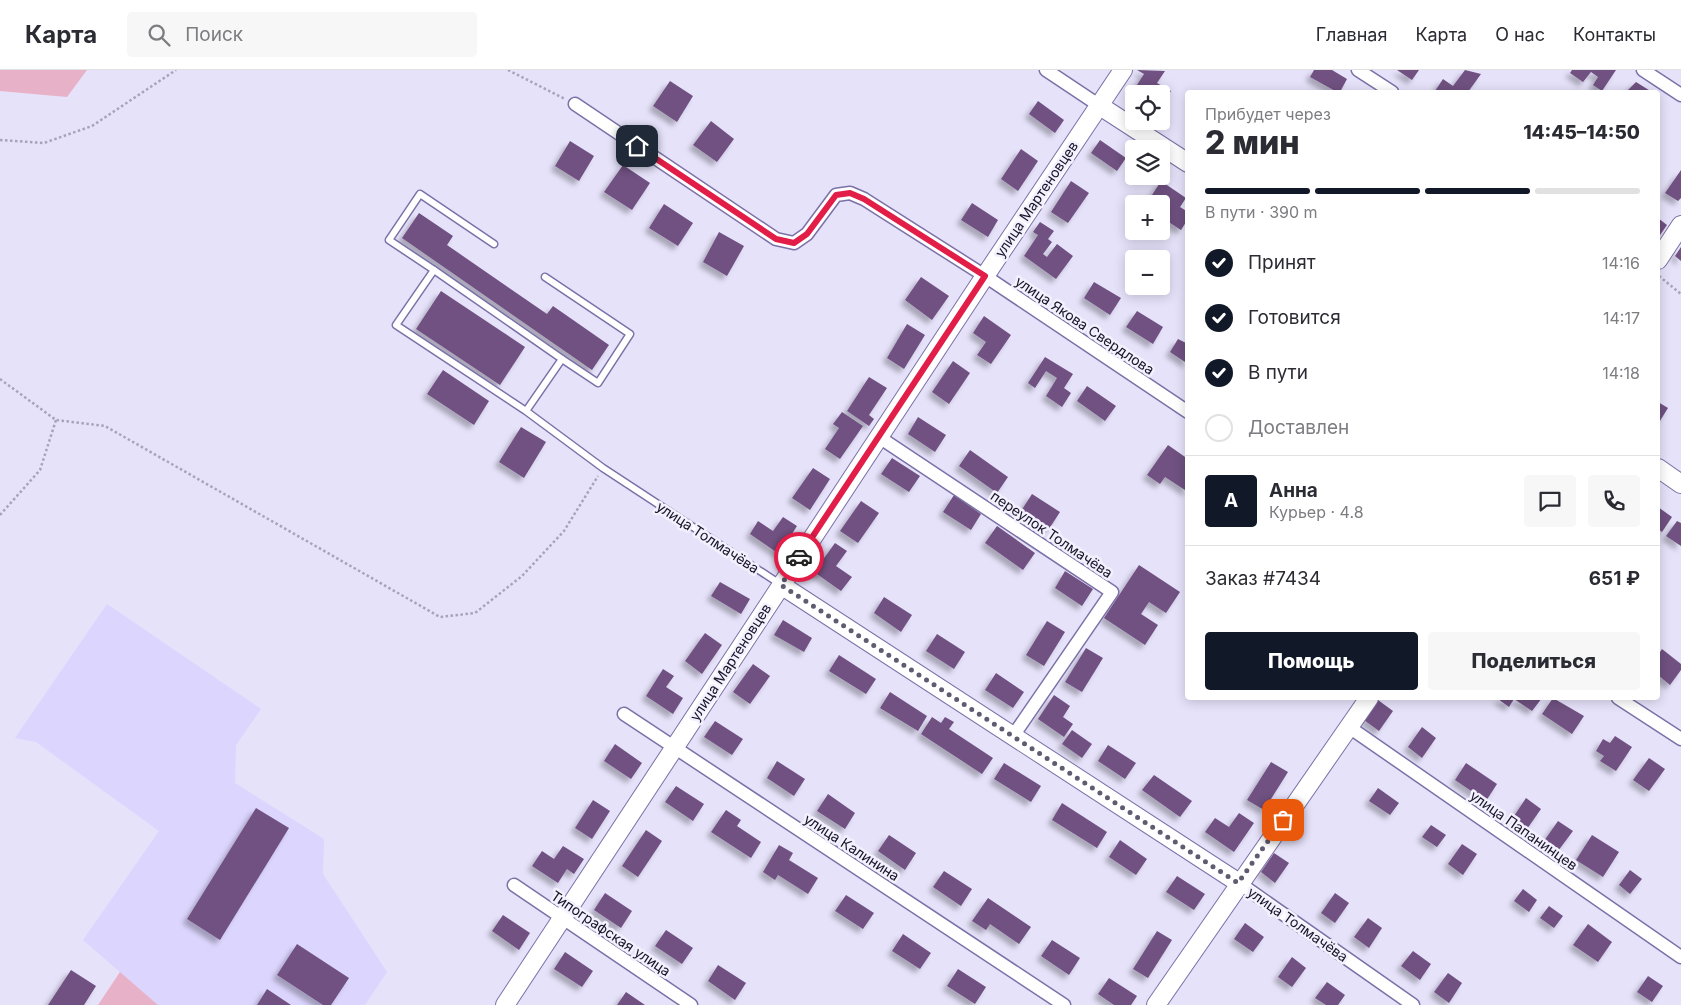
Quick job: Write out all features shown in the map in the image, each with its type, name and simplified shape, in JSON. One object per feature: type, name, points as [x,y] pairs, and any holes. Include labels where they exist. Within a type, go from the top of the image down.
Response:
[{"type":"street","points":[[1046,70],[1185,161]]},
{"type":"street","name":"улица Мартеновцев","points":[[505,1005],[879,436],[1123,70]]},
{"type":"street","points":[[1358,70],[1389,90]]},
{"type":"street","points":[[1643,70],[1681,95]]},
{"type":"street","name":"улица Якова Свердлова","points":[[575,104],[776,239],[794,243],[807,234],[836,195],[850,193],[864,199],[985,276],[1185,410]]},
{"type":"street","points":[[1660,257],[1681,225]]},
{"type":"street","name":"переулок Толмачёва","points":[[879,436],[1112,592],[1012,736]]},
{"type":"street","points":[[1660,469],[1681,484]]},
{"type":"street","name":"улица Толмачёва","points":[[781,585],[1238,883],[1413,1005]]},
{"type":"street","points":[[1156,1005],[1238,883],[1368,700]]},
{"type":"street","points":[[1621,700],[1681,739]]},
{"type":"street","name":"улица Калинина","points":[[624,714],[1064,1005]]},
{"type":"street","name":"улица Папанинцев","points":[[1349,727],[1681,957]]},
{"type":"street","name":"Типографская улица","points":[[514,885],[691,1005]]},
{"type":"lane","points":[[494,244],[420,194],[389,240],[598,383],[630,334],[545,277]]},
{"type":"lane","name":"улица Толмачёва","points":[[434,270],[396,325],[526,411],[603,468],[781,585]]},
{"type":"lane","points":[[526,411],[562,359]]},
{"type":"path","points":[[0,140],[44,143],[92,126],[176,70]]},
{"type":"path","points":[[508,70],[575,104]]},
{"type":"path","points":[[1660,277],[1681,294]]},
{"type":"path","points":[[0,379],[56,420],[105,426],[440,617],[475,613],[522,576],[564,531],[603,468]]},
{"type":"path","points":[[0,515],[40,470],[56,420]]},
{"type":"shaded area","points":[[0,70],[87,70],[67,97],[0,91]]},
{"type":"shaded area","points":[[107,604],[261,709],[236,745],[235,783],[324,839],[323,874],[387,972],[365,1005],[158,1005],[83,940],[159,831],[36,742],[15,738]]},
{"type":"shaded area","points":[[120,972],[158,1005],[98,1005]]},
{"type":"building","points":[[1137,70],[1165,71],[1157,83],[1160,85],[1137,85],[1144,74]]},
{"type":"building","points":[[1314,70],[1332,70],[1347,79],[1341,90],[1333,90],[1310,77]]},
{"type":"building","points":[[1397,70],[1419,70],[1412,80]]},
{"type":"building","points":[[1465,70],[1481,74],[1469,90],[1436,90],[1443,79],[1453,86]]},
{"type":"building","points":[[1572,70],[1616,70],[1603,90],[1593,85],[1598,77],[1591,72],[1583,82],[1570,73]]},
{"type":"building","points":[[670,81],[693,96],[677,122],[653,106]]},
{"type":"building","points":[[1636,82],[1649,90],[1628,90]]},
{"type":"building","points":[[1038,101],[1064,120],[1055,133],[1029,114]]},
{"type":"building","points":[[711,121],[734,139],[717,162],[693,145]]},
{"type":"building","points":[[1100,140],[1125,157],[1125,159],[1117,171],[1091,153]]},
{"type":"building","points":[[570,141],[594,156],[579,181],[555,166]]},
{"type":"building","points":[[1021,149],[1038,161],[1018,191],[1001,179]]},
{"type":"building","points":[[623,165],[650,183],[632,210],[604,192]]},
{"type":"building","points":[[1681,170],[1681,198],[1678,201],[1665,193]]},
{"type":"building","points":[[1071,181],[1089,193],[1068,223],[1051,212]]},
{"type":"building","points":[[1158,185],[1167,185],[1185,197],[1180,207],[1185,210],[1185,224],[1181,230],[1170,223],[1170,195],[1152,195]]},
{"type":"building","points":[[972,203],[998,220],[988,237],[961,220]]},
{"type":"building","points":[[664,204],[693,223],[678,246],[649,228]]},
{"type":"building","points":[[419,213],[453,236],[447,245],[547,314],[553,306],[609,345],[592,370],[402,238]]},
{"type":"building","points":[[1660,220],[1667,225],[1660,235]]},
{"type":"building","points":[[1040,222],[1054,231],[1048,239],[1052,242],[1043,254],[1047,257],[1057,244],[1073,256],[1056,279],[1024,256],[1038,235],[1033,232]]},
{"type":"building","points":[[719,232],[744,246],[727,276],[703,262]]},
{"type":"building","points":[[1681,247],[1681,261],[1675,256]]},
{"type":"building","points":[[921,277],[949,296],[932,320],[905,300]]},
{"type":"building","points":[[1094,282],[1121,298],[1110,315],[1084,298]]},
{"type":"building","points":[[441,291],[525,347],[500,385],[416,329]]},
{"type":"building","points":[[1137,311],[1163,327],[1153,344],[1126,327]]},
{"type":"building","points":[[984,316],[1011,335],[991,364],[977,355],[986,342],[973,333]]},
{"type":"building","points":[[907,324],[925,335],[904,369],[887,358]]},
{"type":"building","points":[[1178,339],[1185,342],[1185,362],[1170,352]]},
{"type":"building","points":[[1045,357],[1073,374],[1064,388],[1071,393],[1062,407],[1046,396],[1057,378],[1046,371],[1035,388],[1028,383]]},
{"type":"building","points":[[953,361],[970,373],[949,404],[932,392]]},
{"type":"building","points":[[443,370],[489,401],[474,425],[427,394]]},
{"type":"building","points":[[869,377],[887,388],[869,415],[874,419],[869,426],[847,411]]},
{"type":"building","points":[[1087,386],[1116,406],[1105,421],[1077,401]]},
{"type":"building","points":[[1660,403],[1668,408],[1660,421]]},
{"type":"building","points":[[842,412],[863,426],[840,459],[825,449],[839,428],[833,424]]},
{"type":"building","points":[[918,417],[946,435],[935,452],[908,434]]},
{"type":"building","points":[[521,427],[546,442],[524,478],[499,462]]},
{"type":"building","points":[[1168,445],[1185,457],[1185,490],[1165,477],[1160,484],[1147,475]]},
{"type":"building","points":[[970,450],[1008,477],[997,493],[959,466]]},
{"type":"building","points":[[892,458],[920,476],[909,492],[881,474]]},
{"type":"building","points":[[813,468],[830,479],[810,510],[792,498]]},
{"type":"building","points":[[1032,494],[1060,512],[1049,529],[1021,511]]},
{"type":"building","points":[[954,495],[981,514],[971,530],[943,512]]},
{"type":"building","points":[[861,501],[879,513],[858,543],[840,531]]},
{"type":"building","points":[[1660,508],[1672,517],[1662,532],[1660,530]]},
{"type":"building","points":[[783,517],[797,526],[779,554],[750,534],[758,521],[773,531]]},
{"type":"building","points":[[1677,521],[1681,523],[1681,546],[1666,536]]},
{"type":"building","points":[[997,526],[1035,553],[1023,570],[985,543]]},
{"type":"building","points":[[835,543],[847,551],[836,566],[852,577],[841,591],[814,572]]},
{"type":"building","points":[[1139,565],[1180,592],[1166,613],[1149,602],[1141,614],[1158,625],[1145,645],[1104,618]]},
{"type":"building","points":[[1065,571],[1093,589],[1082,606],[1055,588]]},
{"type":"building","points":[[720,582],[750,599],[741,614],[711,596]]},
{"type":"building","points":[[884,597],[912,615],[901,632],[874,613]]},
{"type":"building","points":[[783,620],[812,638],[804,652],[774,635]]},
{"type":"building","points":[[1047,621],[1065,632],[1044,666],[1026,655]]},
{"type":"building","points":[[705,633],[722,645],[702,674],[685,661]]},
{"type":"building","points":[[937,634],[965,652],[954,669],[926,651]]},
{"type":"building","points":[[1086,648],[1103,658],[1082,692],[1065,682]]},
{"type":"building","points":[[1662,649],[1681,664],[1681,670],[1670,685],[1660,677],[1660,652]]},
{"type":"building","points":[[839,655],[876,679],[866,694],[829,671]]},
{"type":"building","points":[[753,664],[770,676],[750,704],[733,692]]},
{"type":"building","points":[[663,669],[674,676],[666,687],[683,698],[673,714],[646,696]]},
{"type":"building","points":[[996,673],[1024,692],[1013,708],[985,690]]},
{"type":"building","points":[[890,692],[927,716],[918,731],[880,708]]},
{"type":"building","points":[[1054,695],[1070,706],[1063,717],[1073,724],[1064,737],[1038,719]]},
{"type":"building","points":[[1378,700],[1393,711],[1379,731],[1364,720]]},
{"type":"building","points":[[1499,700],[1513,700],[1509,707]]},
{"type":"building","points":[[1516,700],[1540,700],[1532,711]]},
{"type":"building","points":[[1552,700],[1556,700],[1584,716],[1572,734],[1542,714]]},
{"type":"building","points":[[932,717],[941,723],[945,717],[954,722],[949,729],[993,758],[982,774],[921,734]]},
{"type":"building","points":[[715,721],[743,739],[732,755],[704,737]]},
{"type":"building","points":[[1422,727],[1436,738],[1422,758],[1408,747]]},
{"type":"building","points":[[1072,730],[1092,744],[1082,758],[1062,744]]},
{"type":"building","points":[[1615,736],[1632,747],[1616,771],[1600,761],[1604,756],[1596,751],[1603,739],[1610,743]]},
{"type":"building","points":[[615,744],[642,763],[631,779],[604,761]]},
{"type":"building","points":[[1108,745],[1136,763],[1125,779],[1098,761]]},
{"type":"building","points":[[1649,758],[1665,769],[1649,791],[1633,780]]},
{"type":"building","points":[[777,761],[805,779],[794,796],[767,778]]},
{"type":"building","points":[[1271,762],[1288,772],[1264,810],[1247,800]]},
{"type":"building","points":[[1004,763],[1041,786],[1031,802],[994,779]]},
{"type":"building","points":[[1466,763],[1497,784],[1486,801],[1455,780]]},
{"type":"building","points":[[1154,775],[1192,801],[1180,817],[1142,790]]},
{"type":"building","points":[[676,786],[704,804],[693,821],[665,802]]},
{"type":"building","points":[[1378,788],[1399,803],[1390,815],[1369,801]]},
{"type":"building","points":[[828,794],[855,813],[845,829],[817,811]]},
{"type":"building","points":[[1526,798],[1541,809],[1527,829],[1512,819]]},
{"type":"building","points":[[593,800],[610,811],[592,839],[575,828]]},
{"type":"building","points":[[1062,803],[1107,832],[1097,848],[1052,820]]},
{"type":"building","points":[[256,808],[289,828],[220,940],[187,919]]},
{"type":"building","points":[[726,810],[741,820],[737,826],[761,842],[751,858],[711,832]]},
{"type":"building","points":[[1239,813],[1254,823],[1234,852],[1205,832],[1215,818],[1229,827]]},
{"type":"building","points":[[1558,821],[1573,831],[1558,851],[1544,841]]},
{"type":"building","points":[[1431,825],[1446,835],[1437,847],[1422,837]]},
{"type":"building","points":[[646,830],[662,841],[638,877],[622,866]]},
{"type":"building","points":[[889,835],[916,853],[905,870],[878,851]]},
{"type":"building","points":[[1592,835],[1619,852],[1603,877],[1576,860]]},
{"type":"building","points":[[1120,840],[1147,859],[1136,875],[1109,857]]},
{"type":"building","points":[[1462,844],[1477,854],[1463,875],[1448,864]]},
{"type":"building","points":[[779,845],[793,853],[789,860],[818,878],[808,894],[778,875],[775,880],[763,872]]},
{"type":"building","points":[[563,846],[584,859],[574,874],[567,869],[558,883],[532,866],[542,851],[554,859]]},
{"type":"building","points":[[1274,853],[1289,863],[1275,883],[1261,872]]},
{"type":"building","points":[[1630,870],[1642,879],[1630,894],[1619,885]]},
{"type":"building","points":[[944,871],[972,889],[961,906],[933,887]]},
{"type":"building","points":[[1177,876],[1205,894],[1194,910],[1166,892]]},
{"type":"building","points":[[1523,889],[1537,900],[1529,912],[1514,901]]},
{"type":"building","points":[[605,893],[632,911],[621,928],[594,910]]},
{"type":"building","points":[[1335,893],[1349,903],[1335,923],[1321,913]]},
{"type":"building","points":[[846,895],[874,913],[863,929],[835,911]]},
{"type":"building","points":[[988,898],[1031,927],[1019,944],[990,924],[986,930],[972,921]]},
{"type":"building","points":[[1549,906],[1563,916],[1554,928],[1540,918]]},
{"type":"building","points":[[503,915],[530,933],[519,950],[492,931]]},
{"type":"building","points":[[1368,918],[1382,928],[1369,948],[1354,937]]},
{"type":"building","points":[[1245,923],[1264,937],[1253,952],[1234,939]]},
{"type":"building","points":[[1588,924],[1612,942],[1598,962],[1573,945]]},
{"type":"building","points":[[666,930],[693,948],[682,964],[655,946]]},
{"type":"building","points":[[1157,931],[1172,940],[1148,978],[1133,969]]},
{"type":"building","points":[[903,934],[931,953],[920,969],[892,951]]},
{"type":"building","points":[[1052,940],[1080,958],[1069,975],[1041,956]]},
{"type":"building","points":[[297,944],[349,978],[331,1005],[323,1005],[277,975]]},
{"type":"building","points":[[1413,951],[1431,964],[1420,980],[1401,966]]},
{"type":"building","points":[[565,952],[593,971],[582,987],[554,969]]},
{"type":"building","points":[[1292,957],[1306,968],[1292,987],[1278,977]]},
{"type":"building","points":[[718,965],[746,983],[735,1000],[708,981]]},
{"type":"building","points":[[958,969],[986,987],[975,1004],[947,986]]},
{"type":"building","points":[[71,970],[96,986],[84,1005],[48,1005]]},
{"type":"building","points":[[1448,973],[1462,983],[1449,1003],[1434,992]]},
{"type":"building","points":[[1648,976],[1663,986],[1652,1002],[1637,992]]},
{"type":"building","points":[[1109,978],[1137,996],[1131,1005],[1114,1005],[1098,994]]},
{"type":"building","points":[[1327,982],[1345,995],[1338,1005],[1326,1005],[1315,998]]},
{"type":"building","points":[[267,989],[291,1005],[257,1005]]},
{"type":"building","points":[[626,992],[645,1005],[617,1005]]},
{"type":"way so far","points":[[799,557],[781,585],[1238,883],[1283,820]]},
{"type":"route","points":[[637,146],[776,239],[794,243],[807,234],[836,195],[850,193],[864,199],[985,276],[799,557]]}]
